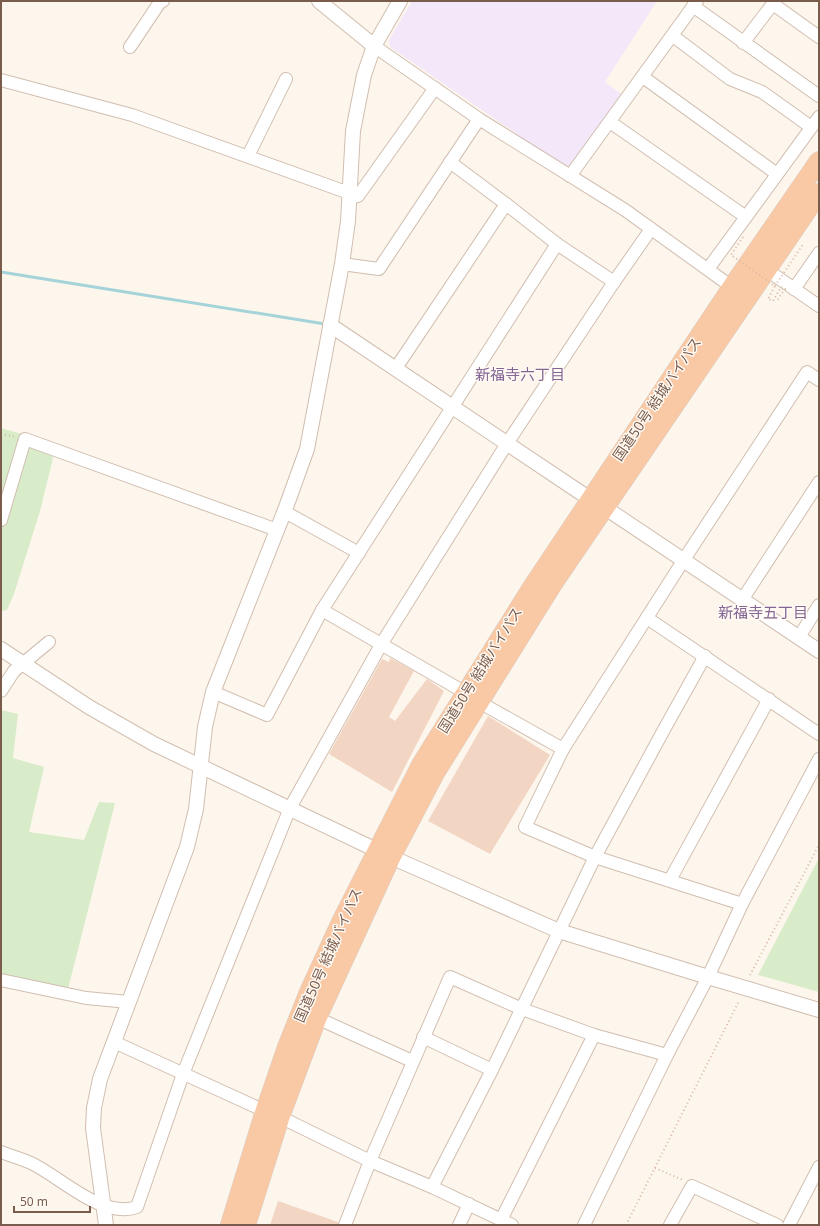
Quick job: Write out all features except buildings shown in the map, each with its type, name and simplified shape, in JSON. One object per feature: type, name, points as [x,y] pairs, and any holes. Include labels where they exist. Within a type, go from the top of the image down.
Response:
[{"type":"highway","name":"国道50号 結城バイパス","points":[[246,1225],[287,1047],[309,992],[384,853],[435,774],[472,697],[554,582],[597,503],[732,287],[819,161]]},
{"type":"highway","name":"国道50号 結城バイパス","points":[[597,503],[771,278],[819,193]]},
{"type":"highway","name":"国道50号 結城バイパス","points":[[230,1225],[272,1114],[317,1018],[384,853]]},
{"type":"street","points":[[130,47],[160,2],[163,1]]},
{"type":"street","points":[[319,1],[374,46],[479,118],[626,210],[732,287]]},
{"type":"street","points":[[106,1225],[105,1207],[94,1148],[94,1108],[100,1079],[187,847],[192,828],[202,766],[205,727],[213,692],[284,512],[307,449],[342,264],[349,196],[351,153],[364,75],[374,46],[400,1]]},
{"type":"street","points":[[743,43],[774,2],[819,36]]},
{"type":"street","points":[[570,176],[695,4],[743,43],[819,96]]},
{"type":"street","points":[[673,36],[730,79],[762,92],[811,127]]},
{"type":"street","points":[[643,77],[777,174]]},
{"type":"street","points":[[248,156],[286,79]]},
{"type":"street","points":[[1,80],[132,115],[248,156],[349,196],[358,196],[435,88]]},
{"type":"street","points":[[708,269],[819,117]]},
{"type":"street","points":[[342,264],[379,269],[479,118]]},
{"type":"street","points":[[610,122],[746,217]]},
{"type":"street","points":[[450,162],[558,244],[614,282]]},
{"type":"street","points":[[396,368],[506,204]]},
{"type":"street","points":[[1,1152],[32,1164],[105,1207],[119,1210],[137,1207],[183,1074],[290,808],[382,643],[508,442],[651,229]]},
{"type":"street","points":[[213,692],[267,715],[322,610],[558,244]]},
{"type":"street","points":[[794,289],[819,253]]},
{"type":"street","points":[[771,278],[794,289],[819,306]]},
{"type":"street","points":[[330,324],[508,442],[683,561],[819,650]]},
{"type":"street","points":[[742,904],[595,857],[525,827],[563,749],[683,561],[807,372],[819,380]]},
{"type":"street","points":[[1,520],[25,439],[277,530]]},
{"type":"street","points":[[742,600],[819,482]]},
{"type":"street","points":[[284,512],[359,553]]},
{"type":"street","points":[[799,637],[819,605]]},
{"type":"street","points":[[322,610],[382,643],[563,749]]},
{"type":"street","points":[[647,618],[819,734]]},
{"type":"street","points":[[1,691],[14,671],[49,642]]},
{"type":"street","points":[[1,649],[115,722],[202,766],[384,853],[560,931],[819,1010]]},
{"type":"street","points":[[432,1188],[492,1070],[595,857],[705,656]]},
{"type":"street","points":[[670,880],[769,699]]},
{"type":"street","points":[[584,1225],[666,1055],[708,977],[742,904],[819,759]]},
{"type":"street","points":[[345,1225],[412,1061],[450,977],[522,1009],[594,1035],[666,1055]]},
{"type":"street","points":[[1,980],[86,998],[129,1002]]},
{"type":"street","points":[[317,1018],[412,1061]]},
{"type":"street","points":[[114,1042],[272,1114],[370,1161],[506,1222],[594,1035]]},
{"type":"street","points":[[423,1038],[492,1070]]},
{"type":"street","points":[[789,1225],[819,1167]]},
{"type":"street","points":[[670,1225],[692,1186],[777,1225]]},
{"type":"street","points":[[459,1225],[468,1204]]},
{"type":"path","points":[[743,237],[731,255],[771,278]]},
{"type":"path","points":[[776,302],[785,289],[781,287],[773,302],[768,299],[771,278],[804,243]]},
{"type":"path","points":[[1,434],[25,439]]},
{"type":"path","points":[[750,975],[819,845]]},
{"type":"path","points":[[626,1225],[739,1001]]},
{"type":"path","points":[[655,1168],[688,1182]]},
{"type":"shaded area","points":[[412,1],[657,1],[605,82],[624,96],[572,169],[565,167],[390,47],[389,40]]},
{"type":"green space","points":[[1,428],[23,434],[39,441],[50,451],[53,458],[40,511],[14,594],[7,610],[1,611]]},
{"type":"green space","points":[[1,710],[18,714],[13,758],[44,767],[29,832],[84,840],[99,802],[115,803],[68,989],[1,975]]},
{"type":"green space","points":[[819,858],[819,992],[758,975]]},
{"type":"waterway","points":[[1,272],[325,324]]},
{"type":"district","name":"新福寺六丁目","points":[[520,375]]},
{"type":"district","name":"新福寺五丁目","points":[[763,613]]}]
